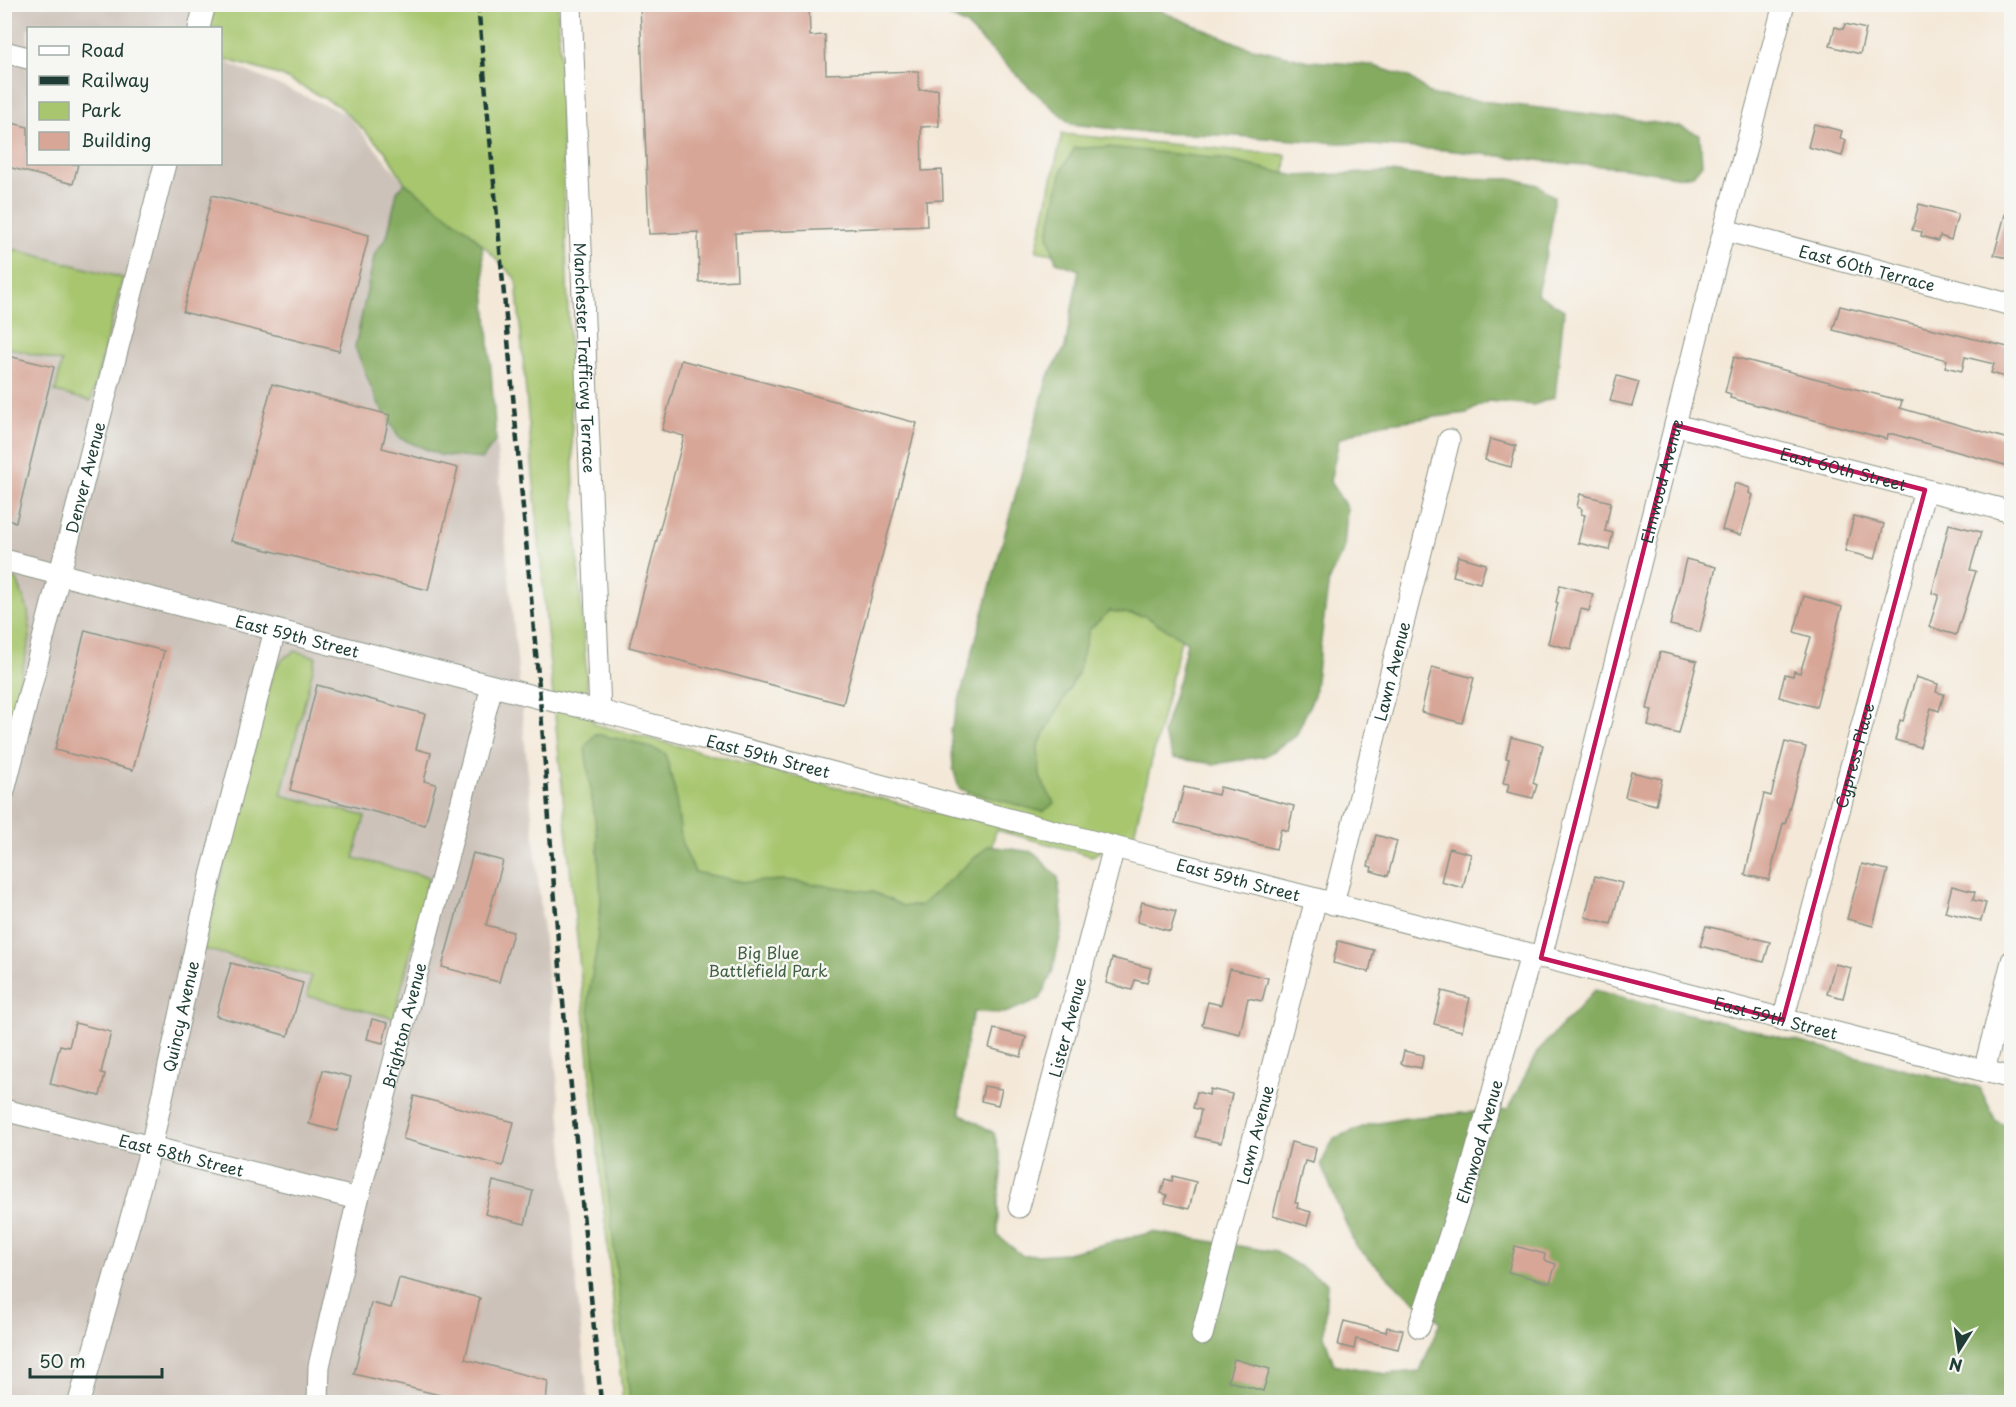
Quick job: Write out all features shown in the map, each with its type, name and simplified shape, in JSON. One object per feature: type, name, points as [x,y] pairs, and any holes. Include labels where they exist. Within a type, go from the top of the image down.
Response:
[{"type":"street","points":[[199,27],[205,4]]},
{"type":"street","name":"Manchester Trafficwy Terrace","points":[[571,4],[600,711]]},
{"type":"street","name":"Elmwood Avenue","points":[[1419,1327],[1469,1177],[1536,956],[1784,4]]},
{"type":"street","points":[[4,52],[27,58]]},
{"type":"street","name":"Denver Avenue","points":[[4,791],[165,165]]},
{"type":"street","name":"East 60th Terrace","points":[[1724,230],[2012,305]]},
{"type":"street","name":"East 60th Street","points":[[1675,426],[2012,512]]},
{"type":"street","name":"Lawn Avenue","points":[[1202,1335],[1325,902],[1449,440]]},
{"type":"street","name":"Cypress Place","points":[[1783,1020],[1925,490]]},
{"type":"street","name":"East 59th Street","points":[[4,560],[492,686],[600,711],[1325,902],[2012,1078]]},
{"type":"street","name":"Quincy Avenue","points":[[79,1402],[151,1147],[211,876],[275,630]]},
{"type":"street","name":"Brighton Avenue","points":[[318,1402],[319,1366],[358,1200],[492,686]]},
{"type":"street","name":"Lister Avenue","points":[[1019,1207],[1114,847]]},
{"type":"street","points":[[1984,1071],[2012,962]]},
{"type":"street","name":"East 58th Street","points":[[4,1110],[358,1200]]},
{"type":"highlighted area","points":[[1675,425],[1925,490],[1783,1020],[1541,958]]},
{"type":"shaded area","points":[[5,5],[213,5],[207,27],[27,27],[27,165],[222,165],[222,60],[346,114],[405,183],[387,237],[375,253],[482,459],[496,440],[588,1402],[5,1402]]},
{"type":"green space","name":"Big Blue Battlefield Park","points":[[215,5],[558,5],[575,521],[588,694],[594,724],[961,819],[1088,260],[1036,251],[1062,134],[1286,155],[1280,263],[1244,380],[1134,834],[1092,856],[996,830],[861,1342],[1099,1402],[623,1402],[550,666],[516,279],[470,232],[405,183],[385,151],[339,106],[282,76],[222,58],[222,27],[208,27]]},
{"type":"green space","points":[[928,5],[1153,5],[1165,13],[1244,46],[1309,61],[1371,65],[1411,78],[1432,95],[1681,127],[1700,135],[1702,164],[1693,175],[1681,177],[1626,168],[1445,150],[1220,135],[1154,133],[1071,124],[1028,86],[966,25]]},
{"type":"green space","points":[[1108,147],[1222,159],[1296,176],[1390,172],[1439,178],[1514,179],[1538,185],[1554,197],[1551,231],[1537,294],[1564,310],[1555,397],[1534,405],[1488,401],[1467,413],[1373,425],[1339,439],[1330,482],[1347,508],[1344,549],[1329,579],[1314,695],[1296,736],[1265,756],[1215,764],[1173,758],[1163,733],[1187,642],[1145,616],[1110,611],[1089,630],[1078,673],[1038,746],[1040,777],[1054,803],[1043,812],[959,789],[953,768],[951,730],[1048,376],[1065,348],[1079,270],[1056,262],[1048,235],[1062,169],[1075,148]]},
{"type":"green space","points":[[405,183],[470,232],[482,245],[496,440],[482,459],[440,455],[399,438],[376,399],[355,347],[375,253],[387,237],[397,192]]},
{"type":"green space","points":[[5,247],[123,278],[91,401],[55,392],[62,362],[5,347]]},
{"type":"green space","points":[[5,575],[17,580],[28,610],[30,638],[5,740]]},
{"type":"green space","points":[[295,651],[316,657],[281,795],[365,816],[354,858],[429,877],[394,1018],[307,996],[311,976],[203,949],[273,671],[285,657]]},
{"type":"green space","points":[[595,734],[634,742],[665,753],[675,791],[682,844],[695,872],[744,882],[785,880],[873,892],[903,906],[920,906],[988,846],[1033,852],[1058,877],[1063,924],[1052,973],[1040,999],[1005,1013],[974,1012],[967,1037],[962,1075],[960,1113],[994,1133],[1002,1165],[998,1199],[998,1236],[1023,1256],[1067,1253],[1153,1232],[1276,1252],[1327,1283],[1324,1336],[1334,1364],[1386,1374],[1420,1371],[1440,1322],[1396,1285],[1355,1245],[1321,1164],[1334,1138],[1368,1125],[1407,1118],[1508,1109],[1538,1051],[1595,990],[1980,1088],[1996,1121],[2011,1128],[2011,1391],[2002,1402],[630,1402],[588,999],[601,901],[597,836],[585,747]]},
{"type":"building","points":[[640,4],[809,4],[810,36],[825,35],[826,74],[918,71],[919,90],[938,89],[939,126],[921,127],[922,171],[942,170],[943,200],[926,201],[927,226],[735,233],[737,280],[699,282],[698,232],[649,234]]},
{"type":"building","points":[[1845,24],[1866,29],[1860,54],[1830,46],[1835,27],[1843,29]]},
{"type":"building","points":[[4,121],[27,127],[27,165],[78,165],[73,184],[4,166]]},
{"type":"building","points":[[1814,124],[1842,131],[1840,138],[1846,140],[1842,156],[1808,147]]},
{"type":"building","points":[[212,195],[369,235],[339,351],[183,312]]},
{"type":"building","points":[[1919,204],[1958,214],[1951,240],[1940,236],[1938,241],[1921,236],[1922,232],[1912,230]]},
{"type":"building","points":[[2007,207],[2012,208],[2012,253],[2009,252],[2008,258],[1994,255]]},
{"type":"building","points":[[1840,306],[2012,348],[2012,379],[1991,373],[1994,364],[1965,357],[1962,371],[1945,367],[1947,360],[1833,330]]},
{"type":"building","points":[[4,355],[54,367],[16,522],[4,519]]},
{"type":"building","points":[[1734,357],[1902,401],[1900,408],[2012,440],[2012,467],[1893,434],[1888,434],[1887,439],[1730,398],[1731,394],[1725,392]]},
{"type":"building","points":[[681,360],[917,423],[843,704],[629,647],[684,436],[662,430]]},
{"type":"building","points":[[1617,376],[1639,382],[1632,406],[1610,401]]},
{"type":"building","points":[[272,384],[390,415],[382,448],[458,468],[428,590],[231,541]]},
{"type":"building","points":[[1490,439],[1516,446],[1511,467],[1485,460]]},
{"type":"building","points":[[1735,483],[1750,488],[1749,493],[1753,495],[1741,535],[1722,530]]},
{"type":"building","points":[[1580,494],[1611,502],[1605,531],[1613,533],[1609,550],[1578,543],[1585,515],[1581,514],[1582,509],[1577,507]]},
{"type":"building","points":[[1854,516],[1884,524],[1875,559],[1845,551]]},
{"type":"building","points":[[1949,524],[1981,532],[1970,570],[1976,571],[1956,635],[1929,627],[1939,595],[1932,593]]},
{"type":"building","points":[[1458,556],[1486,564],[1480,583],[1453,576]]},
{"type":"building","points":[[1686,559],[1716,567],[1700,632],[1670,625]]},
{"type":"building","points":[[1560,585],[1593,594],[1589,611],[1581,609],[1571,649],[1548,643]]},
{"type":"building","points":[[1804,596],[1842,607],[1816,707],[1779,697],[1785,674],[1793,676],[1794,671],[1800,673],[1811,637],[1794,632]]},
{"type":"building","points":[[85,630],[164,651],[133,770],[55,750]]},
{"type":"building","points":[[1660,652],[1697,661],[1679,734],[1648,726],[1652,710],[1647,709]]},
{"type":"building","points":[[1432,667],[1474,678],[1462,723],[1421,712]]},
{"type":"building","points":[[1916,677],[1938,684],[1936,692],[1944,694],[1939,711],[1931,708],[1920,747],[1895,740]]},
{"type":"building","points":[[317,685],[425,714],[416,749],[431,753],[424,781],[436,784],[425,825],[290,790]]},
{"type":"building","points":[[1511,737],[1543,745],[1533,783],[1537,785],[1533,798],[1507,792],[1509,784],[1503,783]]},
{"type":"building","points":[[1785,742],[1806,747],[1769,880],[1745,875],[1764,794],[1771,796]]},
{"type":"building","points":[[1631,772],[1662,779],[1656,805],[1625,797]]},
{"type":"building","points":[[1184,787],[1218,795],[1220,787],[1294,806],[1288,831],[1281,829],[1276,849],[1175,823]]},
{"type":"building","points":[[1376,835],[1397,841],[1388,876],[1371,871],[1372,867],[1368,866]]},
{"type":"building","points":[[1449,848],[1471,854],[1463,888],[1441,882]]},
{"type":"building","points":[[473,853],[503,861],[486,925],[513,932],[499,982],[442,967]]},
{"type":"building","points":[[1862,864],[1888,870],[1873,926],[1847,919]]},
{"type":"building","points":[[1595,876],[1622,883],[1611,924],[1585,917]]},
{"type":"building","points":[[1952,886],[1975,892],[1973,900],[1986,903],[1981,921],[1945,912]]},
{"type":"building","points":[[1142,902],[1176,911],[1170,931],[1137,922]]},
{"type":"building","points":[[1706,926],[1770,942],[1764,962],[1700,946]]},
{"type":"building","points":[[1338,941],[1374,950],[1369,972],[1333,963]]},
{"type":"building","points":[[1112,958],[1151,968],[1147,983],[1135,980],[1132,990],[1106,983]]},
{"type":"building","points":[[231,963],[303,983],[288,1036],[216,1016]]},
{"type":"building","points":[[1835,964],[1851,968],[1843,998],[1827,994]]},
{"type":"building","points":[[1230,969],[1268,978],[1262,1001],[1248,998],[1240,1034],[1202,1025],[1208,1002],[1221,1005]]},
{"type":"building","points":[[1442,991],[1470,998],[1462,1031],[1434,1024]]},
{"type":"building","points":[[372,1019],[388,1023],[383,1043],[367,1039]]},
{"type":"building","points":[[75,1023],[111,1032],[101,1073],[105,1074],[100,1096],[50,1084],[60,1045],[69,1047]]},
{"type":"building","points":[[994,1029],[1026,1037],[1021,1057],[989,1048]]},
{"type":"building","points":[[1404,1051],[1424,1055],[1421,1068],[1401,1064]]},
{"type":"building","points":[[323,1070],[351,1077],[337,1131],[309,1124]]},
{"type":"building","points":[[984,1086],[1002,1089],[998,1105],[981,1101]]},
{"type":"building","points":[[1210,1089],[1232,1094],[1221,1143],[1195,1137],[1201,1110],[1193,1108],[1197,1092],[1209,1095]]},
{"type":"building","points":[[414,1096],[514,1122],[503,1166],[403,1139]]},
{"type":"building","points":[[1291,1142],[1316,1148],[1313,1163],[1305,1161],[1295,1203],[1298,1203],[1297,1208],[1311,1212],[1307,1226],[1273,1216]]},
{"type":"building","points":[[1173,1176],[1196,1182],[1189,1209],[1165,1203],[1167,1195],[1161,1193],[1165,1179],[1172,1181]]},
{"type":"building","points":[[493,1181],[533,1191],[525,1224],[485,1214]]},
{"type":"building","points":[[1515,1246],[1545,1254],[1544,1260],[1556,1264],[1550,1283],[1508,1272]]},
{"type":"building","points":[[399,1278],[480,1298],[465,1359],[548,1381],[546,1402],[468,1402],[354,1374],[371,1303],[391,1308]]},
{"type":"building","points":[[1344,1321],[1386,1332],[1387,1327],[1403,1330],[1398,1349],[1356,1339],[1354,1349],[1338,1345]]},
{"type":"building","points":[[1234,1359],[1270,1369],[1263,1391],[1228,1381]]},
{"type":"railway","points":[[478,4],[540,698],[561,981],[601,1402]]}]
